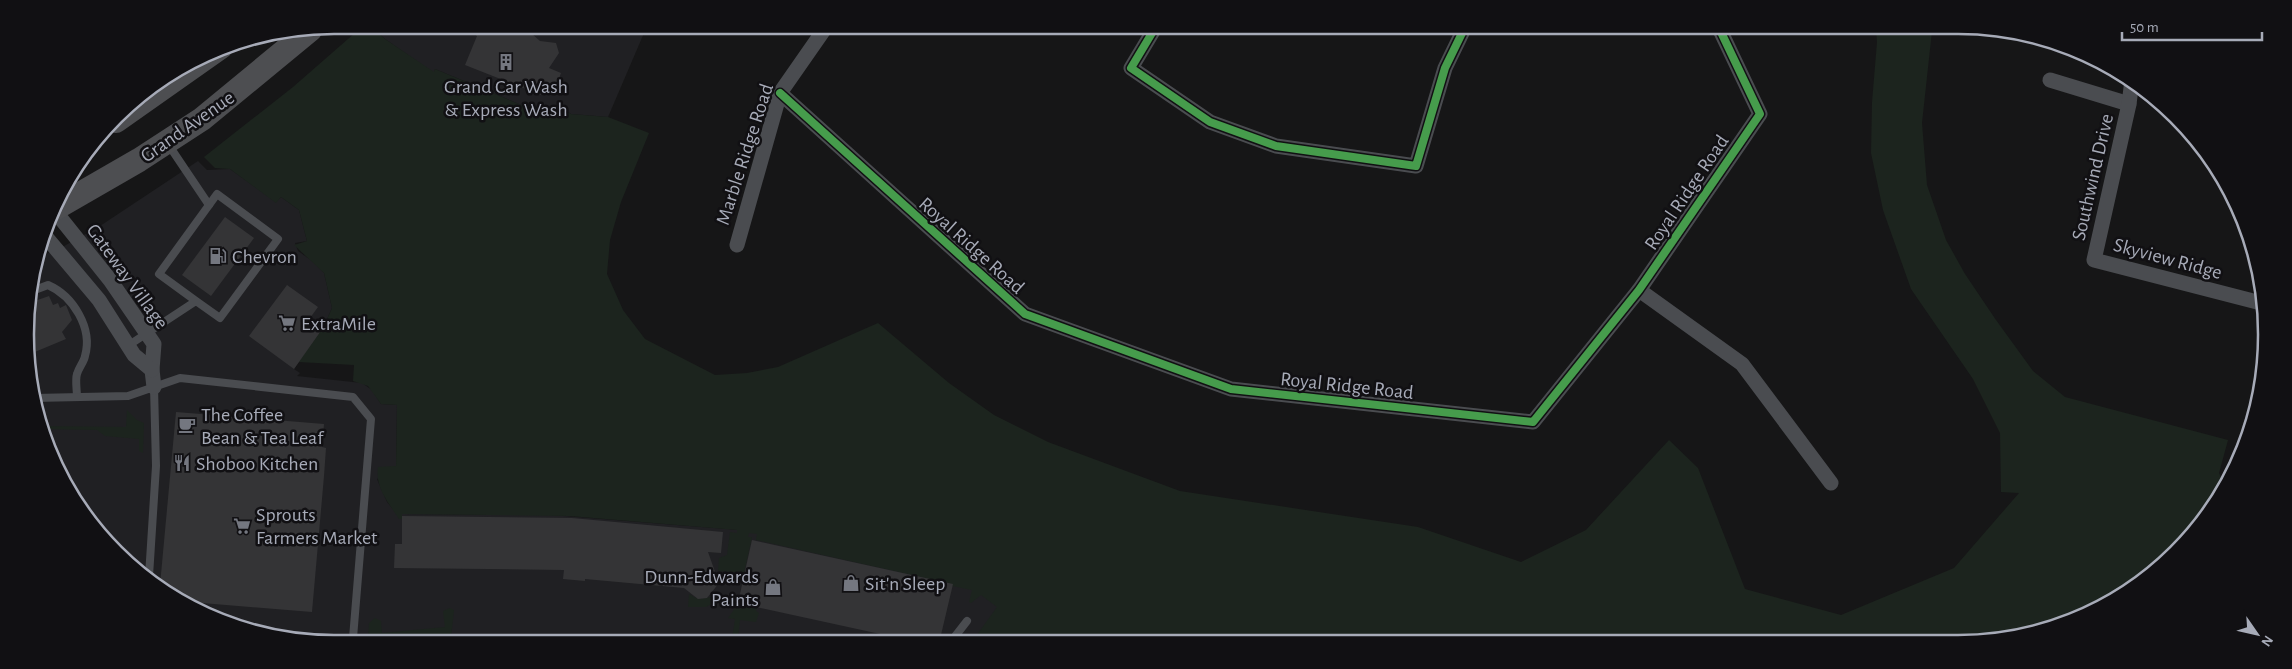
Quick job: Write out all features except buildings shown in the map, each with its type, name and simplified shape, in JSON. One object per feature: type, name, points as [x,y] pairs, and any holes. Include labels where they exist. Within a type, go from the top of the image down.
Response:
[{"type":"main road","name":"Grand Avenue","points":[[64,204],[167,143],[229,98],[304,35]]},
{"type":"main road","points":[[151,96],[178,78]]},
{"type":"street","name":"Marble Ridge Road","points":[[737,245],[780,94],[821,34]]},
{"type":"street","points":[[1151,34],[1131,68],[1210,122],[1276,146],[1416,166],[1445,68],[1462,34]]},
{"type":"street","name":"Royal Ridge Road","points":[[780,94],[1024,314],[1231,389],[1533,422],[1639,290],[1760,114],[1722,34]]},
{"type":"street","points":[[2050,80],[2130,104]]},
{"type":"street","name":"Southwind Drive","points":[[2094,260],[2130,104],[2131,89]]},
{"type":"street","name":"Gateway Village","points":[[59,216],[100,266],[154,344],[152,370],[154,387]]},
{"type":"street","name":"Gateway Village","points":[[49,241],[99,300],[134,355],[152,370]]},
{"type":"street","name":"Skyview Ridge","points":[[2094,260],[2257,302]]},
{"type":"street","points":[[1639,290],[1742,364],[1831,483]]},
{"type":"lane","points":[[167,143],[209,205]]},
{"type":"lane","points":[[217,194],[278,239],[220,318],[196,301],[159,274],[217,194]]},
{"type":"lane","points":[[37,289],[48,285],[58,289],[82,320],[88,339],[85,356],[77,375],[77,397]]},
{"type":"lane","points":[[129,345],[196,301]]},
{"type":"lane","points":[[41,398],[128,396],[180,378],[353,397],[371,419],[353,635]]},
{"type":"lane","points":[[149,572],[156,466],[154,387]]},
{"type":"lane","points":[[956,635],[967,621]]},
{"type":"shaded area","points":[[354,34],[380,34],[434,72],[435,69],[545,115],[565,110],[571,114],[608,117],[649,133],[621,202],[610,240],[607,274],[623,310],[645,339],[715,375],[747,373],[778,367],[878,323],[949,383],[994,415],[1048,442],[1180,491],[1418,527],[1521,562],[1586,530],[1669,440],[1698,468],[1745,589],[1841,615],[1954,568],[2019,493],[2001,492],[2000,433],[1973,379],[1911,289],[1883,210],[1871,153],[1876,34],[1932,34],[1922,123],[1927,185],[1946,240],[1965,274],[2033,371],[2065,397],[2228,440],[2219,473],[2222,478],[2208,502],[2184,533],[2156,561],[2125,585],[2091,604],[2054,619],[1997,633],[1977,635],[977,635],[997,607],[981,595],[971,603],[969,602],[972,590],[756,540],[757,534],[749,533],[748,537],[752,537],[744,573],[718,571],[719,558],[727,555],[730,532],[737,533],[737,530],[569,516],[402,514],[402,519],[399,519],[383,494],[378,482],[378,467],[396,466],[397,405],[381,404],[368,386],[353,381],[354,365],[298,362],[323,328],[332,308],[324,273],[294,245],[307,241],[299,210],[281,197],[276,203],[230,169],[215,168],[204,157],[293,87]]},
{"type":"shaded area","points":[[380,34],[644,34],[608,117],[571,114],[565,110],[545,115],[435,69],[434,73]]},
{"type":"shaded area","points":[[198,161],[207,170],[230,169],[276,202],[281,197],[299,210],[307,241],[295,243],[298,251],[315,263],[324,273],[332,308],[323,328],[294,369],[300,373],[297,376],[362,383],[372,390],[381,404],[397,405],[396,466],[377,479],[387,502],[402,519],[402,514],[551,515],[753,531],[981,586],[1019,598],[990,635],[315,635],[257,625],[219,612],[167,585],[136,561],[108,533],[84,502],[65,468],[44,412],[36,374],[34,315],[44,257],[45,255],[57,250],[100,226]]},
{"type":"shaded area","points":[[127,410],[137,420],[144,423],[143,453],[139,451],[139,439],[105,436],[97,430],[49,429],[48,426],[126,427]]},
{"type":"shaded area","points":[[689,594],[698,599],[718,596],[715,602],[706,607],[688,607]]},
{"type":"shaded area","points":[[738,604],[757,608],[756,611],[759,613],[756,622],[740,620],[738,635],[733,635],[735,619],[728,618]]},
{"type":"shaded area","points":[[450,608],[454,610],[451,635],[368,635],[369,623],[375,618],[381,621],[382,633],[445,627],[443,611]]},
{"type":"cycle path","points":[[1151,34],[1131,68],[1210,122],[1276,146],[1416,166],[1445,68],[1462,34]]},
{"type":"cycle path","points":[[780,93],[1025,314],[1231,389],[1533,422],[1639,290],[1760,114],[1722,34]]},
{"type":"place","name":"Grand Car Wash & Express Wash","points":[[506,62]]},
{"type":"place","name":"Chevron","points":[[218,256]]},
{"type":"place","name":"ExtraMile","points":[[287,323]]},
{"type":"place","name":"The Coffee Bean & Tea Leaf","points":[[187,425]]},
{"type":"place","name":"Shoboo Kitchen","points":[[182,463]]},
{"type":"place","name":"Sprouts Farmers Market","points":[[242,526]]},
{"type":"place","name":"Sit'n Sleep","points":[[851,583]]},
{"type":"place","name":"Dunn-Edwards Paints","points":[[773,587]]}]
